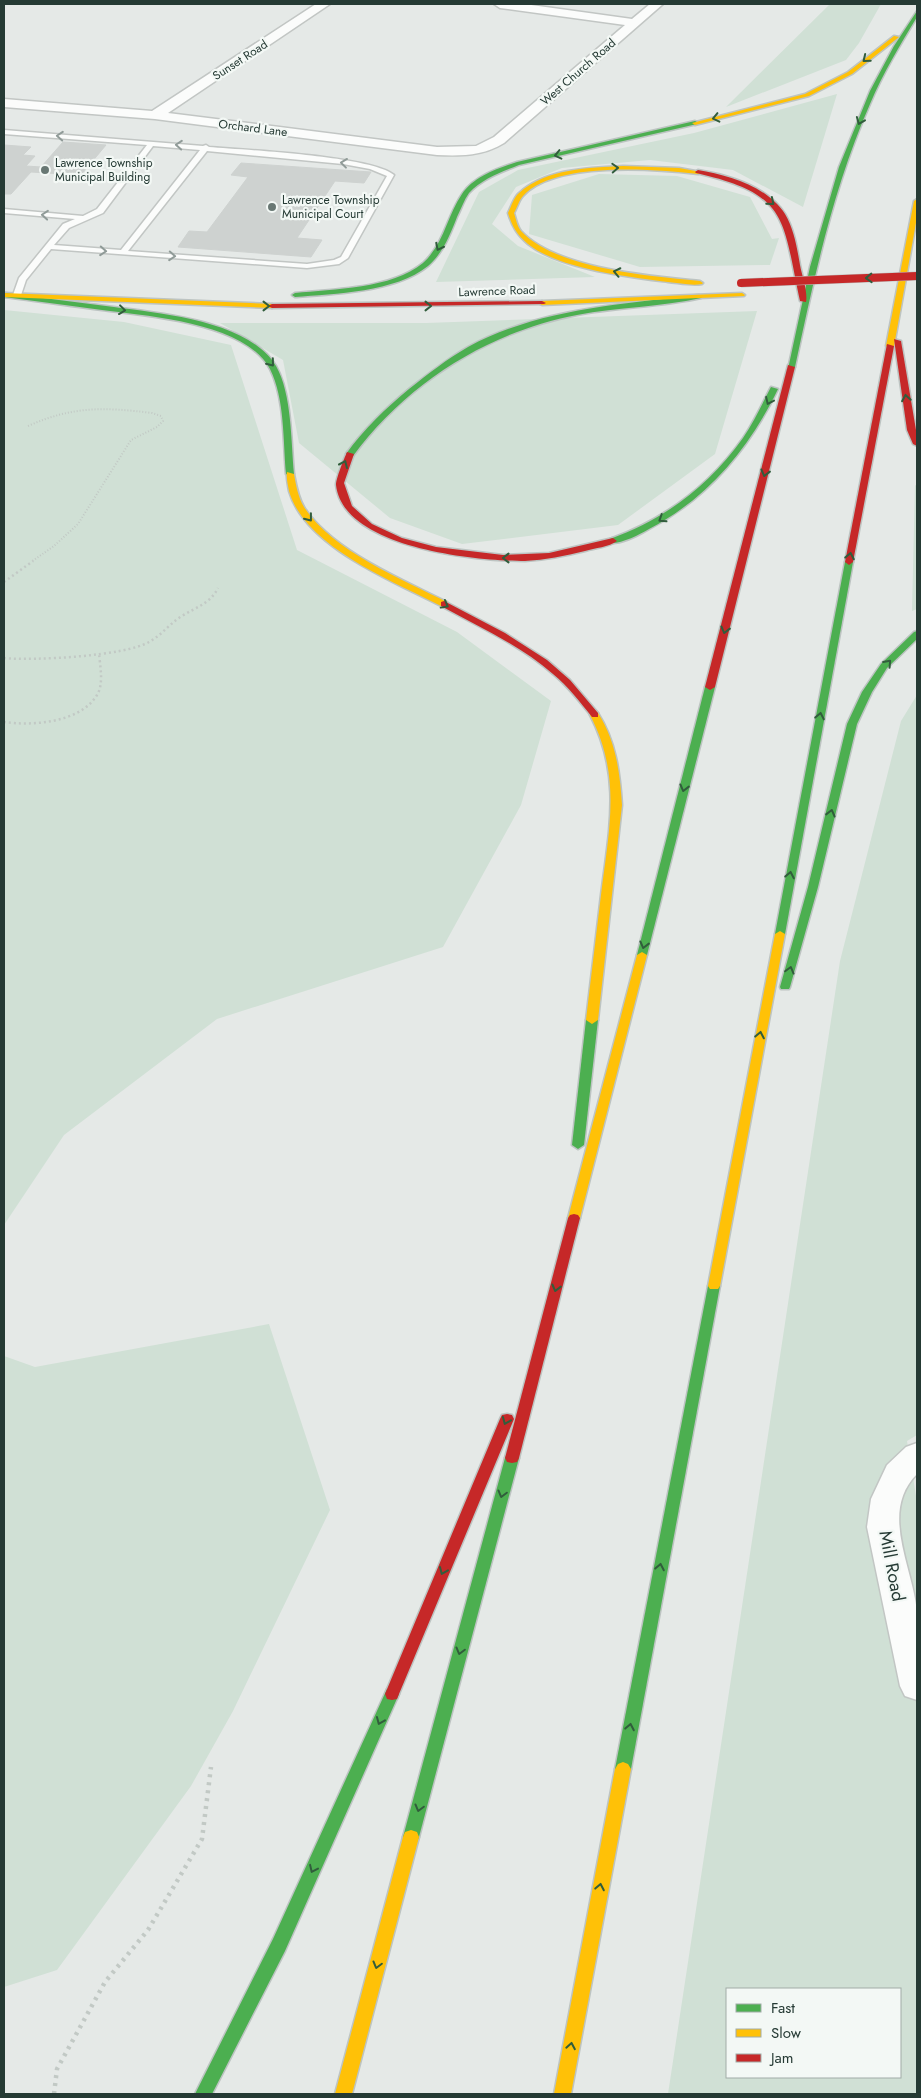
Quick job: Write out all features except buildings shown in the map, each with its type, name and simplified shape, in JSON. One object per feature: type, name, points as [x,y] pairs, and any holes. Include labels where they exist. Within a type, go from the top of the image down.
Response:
[{"type":"main road","points":[[343,2094],[546,1328],[781,412],[815,261],[856,132],[885,63],[917,13]]},
{"type":"main road","points":[[295,295],[377,284],[416,270],[438,251],[460,198],[480,180],[497,171],[517,164],[777,104],[807,95],[850,73],[905,30]]},
{"type":"main road","points":[[623,285],[704,283],[618,272],[557,256],[530,242],[518,232],[512,220],[512,209],[523,194],[536,185],[567,173],[620,167],[672,169],[703,174],[736,183],[766,198],[785,217],[806,306]]},
{"type":"main road","points":[[905,287],[917,201]]},
{"type":"main road","points":[[562,2094],[894,320],[905,287],[917,265]]},
{"type":"main road","points":[[737,283],[917,276]]},
{"type":"main road","points":[[888,292],[905,287]]},
{"type":"main road","name":"Lawrence Road","points":[[77,298],[400,292]]},
{"type":"main road","points":[[791,294],[820,294]]},
{"type":"main road","points":[[4,295],[178,318],[220,330],[256,348],[268,358],[278,372],[282,388],[292,487],[299,504],[310,520],[326,536],[348,552],[525,648],[556,671],[578,693],[596,717],[607,742],[616,773],[617,805],[566,1248]]},
{"type":"main road","name":"Lawrence Road","points":[[4,295],[223,305],[457,306],[747,295]]},
{"type":"main road","points":[[699,297],[557,316],[514,328],[474,346],[411,391],[353,449],[344,461],[340,473],[340,485],[344,497],[360,517],[375,528],[415,545],[448,553],[492,558],[538,557],[580,551],[611,543],[638,533],[661,520],[707,485],[734,457],[758,424],[797,340]]},
{"type":"main road","points":[[894,320],[911,430],[917,444]]},
{"type":"main road","points":[[782,1000],[813,887],[852,724],[867,692],[884,666],[917,634]]},
{"type":"main road","points":[[735,1169],[776,1019]]},
{"type":"main road","points":[[203,2094],[278,1945],[365,1757],[546,1328]]},
{"type":"street","name":"Sunset Road","points":[[155,115],[324,4]]},
{"type":"street","points":[[500,4],[635,23]]},
{"type":"street","name":"West Church Road","points":[[500,140],[657,4]]},
{"type":"street","name":"Orchard Lane","points":[[4,104],[155,115],[437,151],[467,151],[482,148],[500,140]]},
{"type":"street","name":"Mill Road","points":[[917,1456],[898,1474],[886,1499],[883,1527],[917,1686]]},
{"type":"lane","points":[[4,132],[206,147],[359,165],[385,170],[391,175],[344,258],[336,262],[307,266],[49,246]]},
{"type":"lane","points":[[17,295],[22,280],[66,226],[100,210],[152,144]]},
{"type":"lane","points":[[123,252],[206,147]]},
{"type":"lane","points":[[4,211],[85,218]]},
{"type":"path","points":[[4,582],[54,546],[78,524],[131,440],[157,427],[163,421],[161,416],[152,413],[90,406],[63,411],[28,426]]},
{"type":"path","points":[[4,658],[31,659],[99,653],[143,645],[153,640],[182,616],[215,597],[218,588]]},
{"type":"path","points":[[4,722],[30,725],[44,723],[83,707],[96,696],[100,684],[99,653]]},
{"type":"path","points":[[54,2094],[57,2069],[106,1982],[148,1930],[202,1840],[211,1767]]},
{"type":"green space","points":[[830,4],[881,4],[859,43],[846,60],[726,107]]},
{"type":"green space","points":[[837,94],[803,207],[733,170],[650,160],[562,168],[516,187],[492,224],[518,246],[595,277],[436,282],[479,192],[518,170],[694,133]]},
{"type":"green space","points":[[599,174],[677,176],[750,197],[772,239],[779,238],[770,265],[640,267],[529,234],[532,195]]},
{"type":"green space","points":[[4,310],[124,322],[231,345],[297,550],[457,632],[551,701],[521,805],[443,947],[217,1019],[64,1135],[4,1225]]},
{"type":"green space","points":[[757,311],[715,454],[618,525],[462,544],[390,518],[299,443],[283,360],[220,323],[426,323]]},
{"type":"green space","points":[[915,485],[917,486],[917,609],[912,611]]},
{"type":"green space","points":[[917,695],[917,1435],[907,1441],[917,1502],[917,2094],[668,2094],[840,961],[901,721]]},
{"type":"green space","points":[[269,1324],[330,1510],[233,1711],[191,1786],[57,1970],[4,1987],[4,1356],[35,1367]]},
{"type":"traffic: fast","points":[[791,367],[822,233],[842,167],[872,91],[917,13]]},
{"type":"traffic: fast","points":[[295,295],[371,286],[409,274],[424,265],[441,246],[465,194],[482,179],[495,172],[517,164],[695,123]]},
{"type":"traffic: fast","points":[[4,295],[184,319],[234,335],[255,348],[272,366],[282,388],[290,474]]},
{"type":"traffic: fast","points":[[350,454],[381,418],[437,370],[471,349],[505,333],[541,321],[577,313],[699,297]]},
{"type":"traffic: fast","points":[[613,541],[639,531],[664,518],[688,502],[710,483],[747,438],[762,414],[774,389]]},
{"type":"traffic: fast","points":[[780,934],[849,562]]},
{"type":"traffic: fast","points":[[785,987],[813,887],[852,724],[867,692],[884,666],[917,634]]},
{"type":"traffic: fast","points":[[642,955],[710,687]]},
{"type":"traffic: fast","points":[[578,1145],[592,1020]]},
{"type":"traffic: fast","points":[[623,1769],[714,1286]]},
{"type":"traffic: fast","points":[[411,1837],[512,1458]]},
{"type":"traffic: fast","points":[[203,2094],[279,1945],[392,1694]]},
{"type":"traffic: slow","points":[[695,123],[807,95],[850,73],[896,37]]},
{"type":"traffic: slow","points":[[698,172],[653,168],[623,168],[593,169],[564,174],[539,182],[520,195],[511,213],[518,231],[532,244],[551,254],[576,263],[630,275],[700,283]]},
{"type":"traffic: slow","points":[[890,346],[917,201]]},
{"type":"traffic: slow","points":[[4,295],[272,306]]},
{"type":"traffic: slow","points":[[542,303],[742,295]]},
{"type":"traffic: slow","points":[[290,474],[294,493],[300,507],[315,526],[330,539],[368,564],[444,604]]},
{"type":"traffic: slow","points":[[592,1020],[617,805],[612,759],[605,736],[595,715]]},
{"type":"traffic: slow","points":[[714,1286],[780,934]]},
{"type":"traffic: slow","points":[[574,1218],[642,955]]},
{"type":"traffic: slow","points":[[562,2094],[623,1769]]},
{"type":"traffic: slow","points":[[343,2094],[411,1837]]},
{"type":"traffic: jam","points":[[698,172],[745,186],[776,206],[790,235],[804,301]]},
{"type":"traffic: jam","points":[[741,283],[917,276]]},
{"type":"traffic: jam","points":[[272,306],[542,303]]},
{"type":"traffic: jam","points":[[897,341],[911,430],[917,444]]},
{"type":"traffic: jam","points":[[849,562],[890,346]]},
{"type":"traffic: jam","points":[[710,687],[791,367]]},
{"type":"traffic: jam","points":[[350,454],[340,483],[348,507],[369,525],[400,539],[435,549],[503,558],[549,556],[613,541]]},
{"type":"traffic: jam","points":[[444,604],[531,652],[557,672],[577,692],[595,715]]},
{"type":"traffic: jam","points":[[512,1458],[574,1218]]},
{"type":"traffic: jam","points":[[392,1694],[507,1419]]},
{"type":"place","name":"Lawrence Township Municipal Building","points":[[45,170]]},
{"type":"place","name":"Lawrence Township Municipal Court","points":[[272,207]]}]
